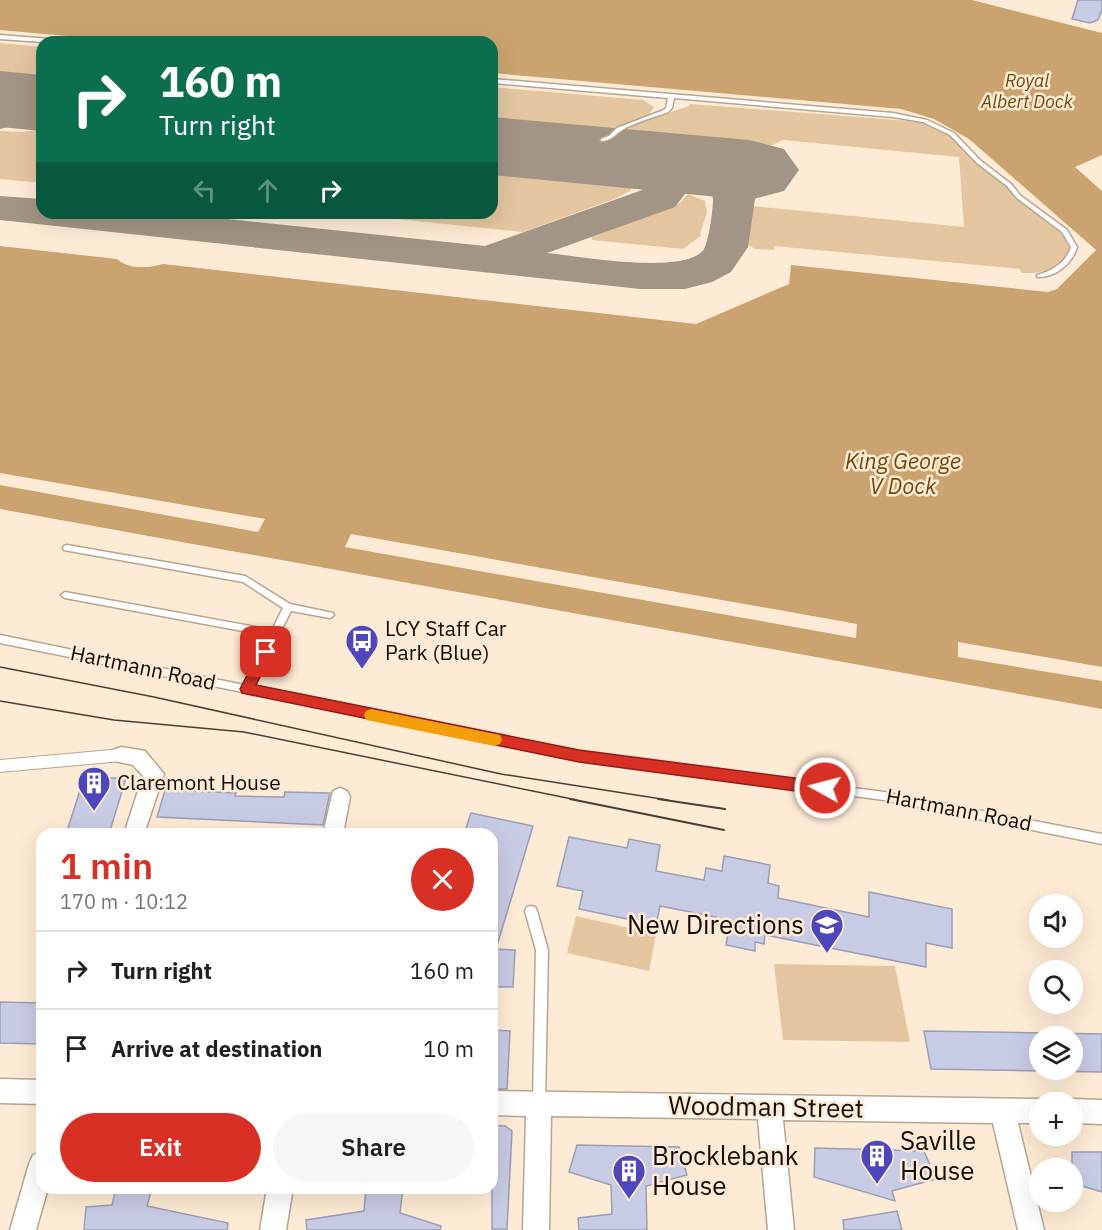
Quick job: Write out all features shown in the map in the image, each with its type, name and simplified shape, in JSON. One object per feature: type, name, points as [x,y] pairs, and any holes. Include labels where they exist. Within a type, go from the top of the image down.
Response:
[{"type":"street","points":[[0,766],[122,755],[138,758],[154,774],[136,828]]},
{"type":"street","points":[[334,828],[340,797]]},
{"type":"street","points":[[0,1091],[36,1092]]},
{"type":"street","name":"Woodman Street","points":[[498,1103],[1029,1111]]},
{"type":"street","points":[[536,1230],[539,1104]]},
{"type":"street","points":[[769,1107],[781,1230]]},
{"type":"street","points":[[1002,1110],[1030,1230]]},
{"type":"street","points":[[1083,1111],[1102,1112]]},
{"type":"street","points":[[23,1230],[36,1185]]},
{"type":"street","points":[[273,1230],[279,1194]]},
{"type":"lane","points":[[0,37],[36,40]]},
{"type":"lane","points":[[498,82],[903,117],[925,121],[958,138],[968,151],[1003,179],[1019,197],[1053,220],[1070,238],[1074,247],[1070,258],[1051,274],[1039,276]]},
{"type":"lane","points":[[603,140],[611,137],[619,129],[666,111],[669,108],[671,97]]},
{"type":"lane","points":[[67,548],[245,579],[288,607],[330,615]]},
{"type":"lane","points":[[65,595],[275,634]]},
{"type":"lane","points":[[247,689],[288,607]]},
{"type":"lane","name":"Hartmann Road","points":[[0,639],[579,756],[884,796],[1102,839]]},
{"type":"lane","points":[[531,911],[542,950],[539,1104]]},
{"type":"shaded area","points":[[0,43],[36,46],[36,76],[0,81]]},
{"type":"shaded area","points":[[498,88],[643,100],[654,107],[644,117],[617,128],[606,137],[498,127]]},
{"type":"shaded area","points":[[690,104],[923,122],[955,138],[976,162],[1003,183],[1022,203],[1051,223],[1069,242],[1069,253],[1048,270],[1021,273],[1020,269],[774,246],[774,250],[755,249],[747,244],[753,206],[964,227],[959,157],[783,140],[759,151],[616,138],[628,127]]},
{"type":"shaded area","points":[[36,130],[36,182],[0,179],[0,131]]},
{"type":"shaded area","points":[[498,167],[638,181],[630,191],[614,199],[523,232],[397,219],[498,219]]},
{"type":"shaded area","points":[[688,194],[705,201],[707,212],[700,234],[702,235],[683,249],[592,240],[592,237],[680,203]]},
{"type":"shaded area","points":[[576,916],[656,934],[649,971],[567,953]]},
{"type":"shaded area","points":[[774,964],[895,966],[910,1042],[783,1040]]},
{"type":"water","name":"King George V Dock","points":[[0,0],[972,0],[1102,33],[1102,155],[1075,167],[1102,191],[1102,709],[0,509],[0,246],[117,259],[133,266],[163,264],[696,324],[789,284],[791,265],[1048,292],[1057,289],[1096,250],[969,139],[934,119],[901,109],[498,74],[498,36],[67,36],[0,30]]},
{"type":"pier","points":[[0,473],[265,519],[258,532],[0,485]]},
{"type":"pier","points":[[351,534],[857,624],[856,638],[345,547]]},
{"type":"pier","points":[[958,642],[1102,667],[1102,681],[958,657]]},
{"type":"building","points":[[1078,0],[1102,0],[1102,10],[1098,20],[1090,23],[1072,19]]},
{"type":"building","name":"Claremont House","points":[[84,778],[126,778],[111,828],[68,828]]},
{"type":"building","points":[[165,790],[236,793],[235,796],[284,797],[285,792],[330,793],[323,825],[157,817]]},
{"type":"building","points":[[471,813],[533,826],[498,942],[498,828],[466,828]]},
{"type":"building","points":[[569,837],[627,848],[629,839],[660,845],[656,871],[704,880],[706,868],[722,871],[724,856],[770,865],[768,883],[779,886],[778,898],[869,917],[869,892],[952,909],[952,948],[926,943],[926,967],[765,935],[764,944],[755,942],[755,951],[726,945],[729,926],[716,924],[716,917],[660,906],[656,925],[579,909],[583,891],[557,886]]},
{"type":"building","points":[[498,949],[515,950],[513,987],[498,987]]},
{"type":"building","points":[[0,1002],[36,1003],[36,1044],[0,1043]]},
{"type":"building","points":[[498,1030],[510,1031],[507,1089],[498,1089]]},
{"type":"building","points":[[924,1031],[1029,1033],[1029,1071],[931,1069]]},
{"type":"building","points":[[1083,1034],[1102,1034],[1102,1072],[1083,1072]]},
{"type":"building","points":[[498,1125],[505,1126],[512,1131],[507,1229],[492,1229],[492,1194],[498,1194]]},
{"type":"building","name":"Brocklebank House","points":[[577,1145],[679,1147],[687,1175],[646,1186],[647,1230],[579,1230],[578,1218],[612,1214],[611,1185],[569,1172]]},
{"type":"building","name":"Saville House","points":[[815,1148],[924,1151],[936,1179],[892,1191],[895,1201],[814,1177]]},
{"type":"building","points":[[1072,1152],[1102,1152],[1102,1192],[1083,1186],[1083,1158],[1072,1158]]},
{"type":"building","points":[[115,1194],[150,1194],[147,1206],[228,1223],[227,1230],[84,1230],[86,1207],[112,1205]]},
{"type":"building","points":[[365,1194],[402,1194],[400,1213],[441,1226],[440,1230],[307,1230],[306,1220],[364,1211]]},
{"type":"building","points":[[897,1211],[902,1230],[844,1230],[843,1220]]},
{"type":"taxiway","points":[[0,118],[36,109]]},
{"type":"taxiway","points":[[502,254],[660,198],[668,190],[668,177],[657,167],[636,160]]},
{"type":"taxiway","points":[[107,219],[640,276],[674,277],[707,268],[723,254],[728,243],[734,199],[726,183],[718,177],[700,169],[673,163]]},
{"type":"taxiway","points":[[0,208],[36,211]]},
{"type":"runway","points":[[0,99],[36,102]]},
{"type":"runway","points":[[498,147],[749,170]]},
{"type":"tram line","points":[[0,667],[154,697],[501,774],[668,800]]},
{"type":"tram line","points":[[0,701],[114,720],[244,732],[577,800]]},
{"type":"tram line","points":[[570,799],[724,830]]},
{"type":"tram line","points":[[658,799],[725,809]]},
{"type":"slow traffic","points":[[371,715],[495,740]]},
{"type":"place","name":"LCY Staff Car Park (Blue)","points":[[362,670]]},
{"type":"place","name":"Claremont House","points":[[94,812]]},
{"type":"place","name":"New Directions","points":[[827,954]]},
{"type":"place","name":"Saville House","points":[[877,1185]]},
{"type":"place","name":"Brocklebank House","points":[[629,1200]]},
{"type":"route","points":[[266,652],[247,689],[579,756],[825,788]]},
{"type":"water label","name":"Royal Albert Dock","points":[[1027,91]]}]
